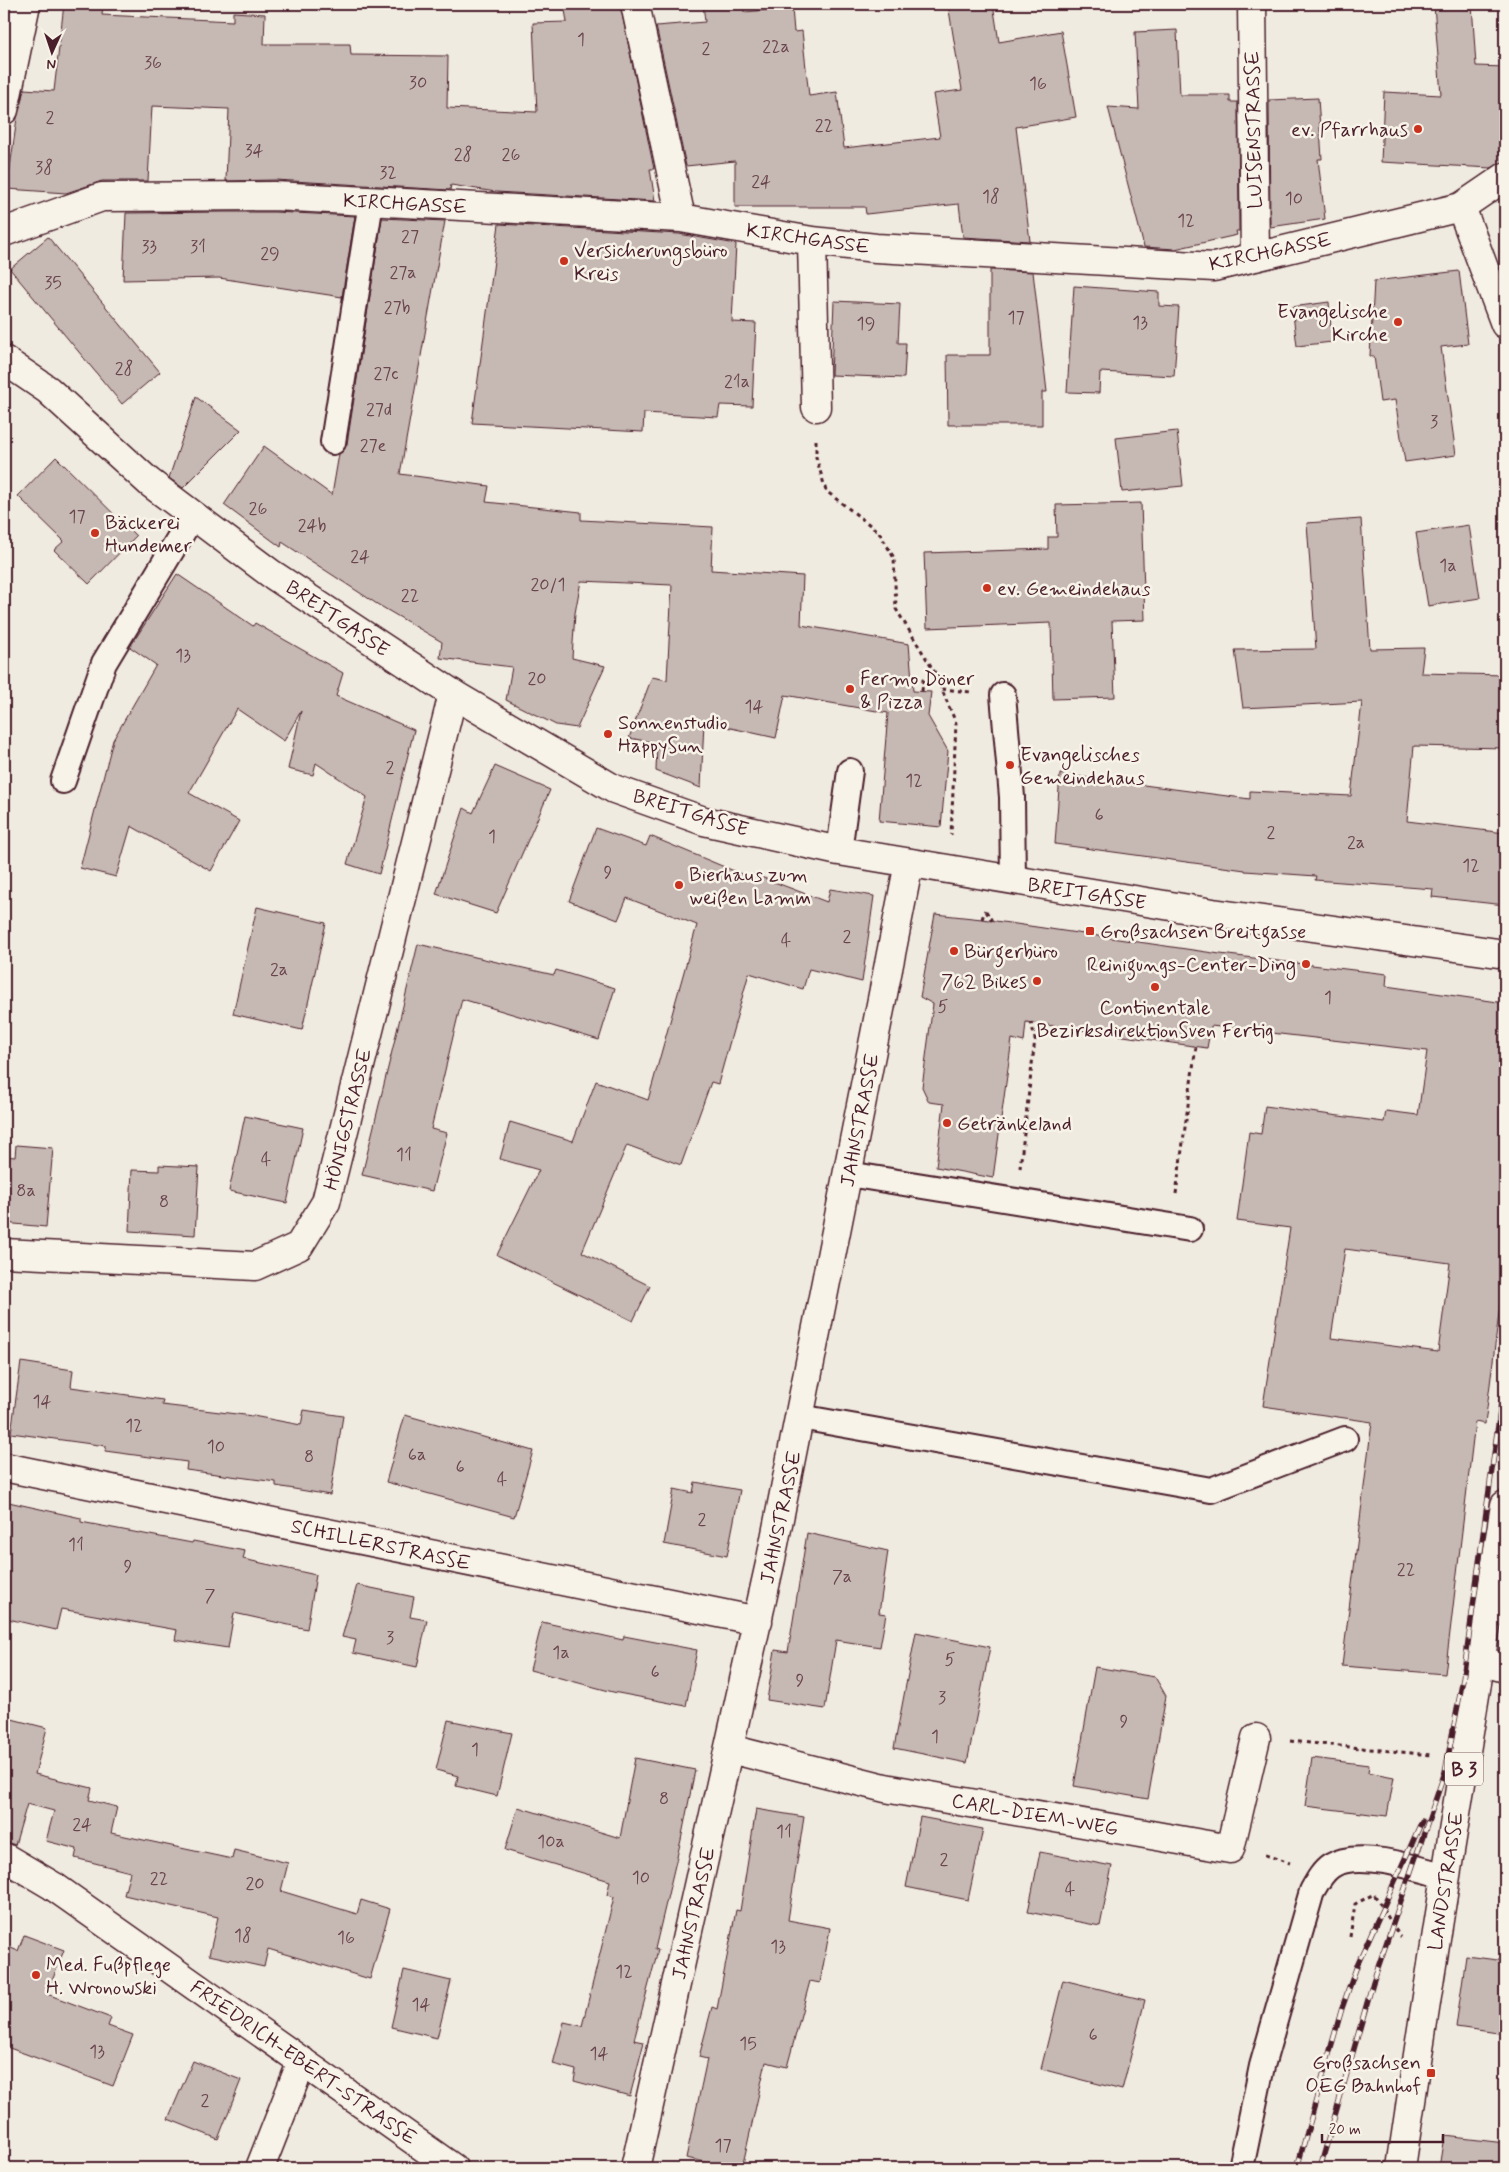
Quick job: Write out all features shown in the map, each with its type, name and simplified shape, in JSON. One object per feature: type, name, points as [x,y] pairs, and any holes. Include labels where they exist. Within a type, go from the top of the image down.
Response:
[{"type":"street","points":[[4,110],[26,4]]},
{"type":"street","points":[[635,4],[681,218]]},
{"type":"street","name":"LUISENSTRASSE","points":[[1252,4],[1255,257]]},
{"type":"street","name":"KIRCHGASSE","points":[[4,232],[102,197],[274,196],[681,218],[812,241],[876,248],[1214,267],[1462,207],[1505,177]]},
{"type":"street","points":[[1462,207],[1505,324]]},
{"type":"street","points":[[812,241],[816,407]]},
{"type":"street","name":"BREITGASSE","points":[[4,360],[48,390],[149,482],[270,573],[453,694],[614,789],[704,821],[909,863],[1213,913],[1505,954]]},
{"type":"street","name":"HÖNIGSTRASSE","points":[[4,1253],[255,1266],[299,1246],[326,1202],[453,694]]},
{"type":"street","name":"JAHNSTRASSE","points":[[635,2168],[758,1621],[909,863]]},
{"type":"street","name":"SCHILLERSTRASSE","points":[[4,1467],[758,1621]]},
{"type":"street","name":"LANDSTRASSE","points":[[1401,2168],[1445,1876],[1466,1758],[1493,1665],[1505,1505]]},
{"type":"street","name":"CARL-DIEM-WEG","points":[[730,1749],[885,1788],[1230,1848],[1256,1738]]},
{"type":"street","name":"FRIEDRICH-EBERT-STRASSE","points":[[4,1857],[52,1886],[454,2168]]},
{"type":"street","points":[[260,2168],[302,2061]]},
{"type":"lane","points":[[333,442],[371,202]]},
{"type":"lane","points":[[63,781],[104,663],[193,515]]},
{"type":"lane","points":[[1002,695],[1012,797],[1013,881]]},
{"type":"lane","points":[[839,850],[850,771]]},
{"type":"lane","points":[[848,1174],[1181,1228]]},
{"type":"lane","points":[[800,1417],[1211,1490],[1344,1439]]},
{"type":"lane","points":[[1240,2168],[1262,2066],[1312,1891],[1321,1875],[1331,1866],[1343,1860],[1357,1859],[1408,1867],[1445,1876]]},
{"type":"path","points":[[816,407],[816,457],[826,491],[879,532],[894,558],[896,609],[934,672],[956,723],[948,868]]},
{"type":"path","points":[[922,691],[923,680],[934,672]]},
{"type":"path","points":[[986,910],[992,921]]},
{"type":"path","points":[[1016,1201],[1035,1039],[1031,1022]]},
{"type":"path","points":[[1181,1228],[1196,1046]]},
{"type":"path","points":[[1256,1738],[1466,1758]]},
{"type":"path","points":[[1350,1937],[1355,1904],[1374,1894],[1401,1938],[1400,1946]]},
{"type":"building","points":[[64,4],[103,4],[102,15],[233,21],[233,12],[265,14],[264,44],[350,44],[351,55],[448,56],[447,108],[537,112],[533,23],[567,22],[564,4],[620,4],[654,169],[650,169],[655,201],[496,192],[451,185],[450,190],[275,180],[226,181],[229,109],[152,106],[148,181],[102,181],[66,193],[7,189],[17,118],[24,89],[54,91]]},
{"type":"building","points":[[703,4],[744,4],[744,12],[792,8],[794,32],[802,31],[809,96],[837,92],[844,148],[940,137],[933,94],[962,90],[948,4],[993,4],[999,42],[1061,31],[1076,117],[1016,127],[1030,241],[963,237],[959,204],[866,214],[865,207],[735,207],[735,161],[686,166],[656,26],[705,22]]},
{"type":"building","points":[[1472,4],[1476,66],[1505,67],[1505,162],[1491,168],[1381,162],[1384,92],[1441,95],[1434,5]]},
{"type":"building","points":[[1177,30],[1180,95],[1230,95],[1230,102],[1238,102],[1239,231],[1236,231],[1237,235],[1175,249],[1144,247],[1108,107],[1139,109],[1135,32]]},
{"type":"building","points":[[1318,98],[1322,159],[1318,159],[1325,219],[1270,227],[1269,100]]},
{"type":"building","points":[[274,212],[355,216],[342,297],[219,278],[123,280],[126,213]]},
{"type":"building","points":[[382,218],[445,221],[400,474],[489,486],[486,502],[581,512],[581,520],[713,527],[711,570],[803,576],[801,625],[909,644],[913,691],[931,692],[928,716],[948,751],[941,827],[879,821],[888,713],[785,695],[776,738],[704,722],[701,788],[656,771],[657,743],[629,738],[652,677],[667,680],[672,585],[581,581],[575,613],[572,658],[605,666],[577,728],[556,725],[506,700],[512,667],[440,658],[442,642],[377,604],[282,542],[281,547],[224,505],[264,446],[332,495],[339,454],[347,444]]},
{"type":"building","points":[[499,224],[679,234],[736,244],[732,322],[756,323],[752,406],[720,405],[718,417],[644,413],[643,432],[472,423]]},
{"type":"building","points":[[48,237],[160,372],[122,404],[10,269]]},
{"type":"building","points":[[990,270],[1033,272],[1047,392],[1042,392],[1042,425],[948,425],[947,355],[990,355]]},
{"type":"building","points":[[1459,271],[1468,344],[1441,347],[1456,455],[1405,462],[1395,400],[1380,402],[1374,356],[1370,356],[1374,281]]},
{"type":"building","points":[[1074,286],[1159,292],[1159,306],[1179,307],[1174,376],[1100,372],[1099,393],[1067,392]]},
{"type":"building","points":[[834,301],[900,304],[898,343],[906,343],[904,378],[831,375]]},
{"type":"building","points":[[1329,302],[1332,342],[1297,346],[1292,307]]},
{"type":"building","points":[[196,397],[241,430],[183,488],[169,478]]},
{"type":"building","points":[[1177,431],[1183,486],[1122,492],[1116,438]]},
{"type":"building","points":[[56,457],[136,536],[89,584],[54,550],[64,541],[18,496]]},
{"type":"building","points":[[1141,503],[1145,620],[1112,621],[1115,697],[1053,699],[1051,623],[927,628],[924,553],[1048,549],[1048,537],[1057,537],[1056,505]]},
{"type":"building","points":[[1361,519],[1370,649],[1424,648],[1421,673],[1505,675],[1505,748],[1414,746],[1407,821],[1505,833],[1505,905],[1432,897],[1433,889],[1315,880],[1316,876],[1245,871],[1055,844],[1060,774],[1250,799],[1250,791],[1351,796],[1362,702],[1243,708],[1235,650],[1316,649],[1307,523]]},
{"type":"building","points":[[1469,525],[1480,598],[1428,606],[1416,533]]},
{"type":"building","points":[[177,574],[253,626],[255,623],[343,673],[336,696],[414,730],[379,874],[347,864],[367,797],[316,763],[313,775],[288,769],[301,711],[284,741],[237,709],[189,793],[239,821],[211,871],[131,826],[116,877],[80,868],[113,740],[156,665],[130,647]]},
{"type":"building","points":[[495,766],[550,790],[496,913],[436,894],[464,808],[473,813]]},
{"type":"building","points":[[596,828],[646,846],[650,836],[751,878],[753,874],[827,902],[830,889],[874,896],[862,982],[809,969],[803,989],[749,973],[718,1084],[711,1082],[681,1165],[627,1145],[582,1252],[650,1286],[633,1321],[497,1255],[539,1170],[500,1159],[510,1122],[573,1141],[596,1081],[648,1100],[697,925],[627,898],[618,920],[569,901]]},
{"type":"building","points":[[257,907],[326,923],[302,1030],[233,1014]]},
{"type":"building","points":[[935,914],[982,919],[1220,954],[1387,974],[1386,986],[1505,1003],[1505,1266],[1485,1424],[1475,1422],[1445,1674],[1342,1666],[1372,1422],[1263,1406],[1290,1228],[1237,1221],[1249,1132],[1261,1134],[1265,1106],[1384,1122],[1386,1111],[1418,1115],[1427,1051],[1211,1026],[1207,1048],[1026,1022],[1024,1042],[1012,1039],[993,1178],[936,1167],[944,1104],[929,1102],[922,1087],[933,1004],[920,997]],"holes":[[[1345,1249],[1450,1263],[1438,1352],[1331,1338]]]},
{"type":"building","points":[[418,944],[554,975],[556,970],[615,988],[599,1040],[462,999],[431,1129],[447,1133],[432,1191],[362,1175]]},
{"type":"building","points":[[245,1116],[303,1128],[287,1203],[229,1191]]},
{"type":"building","points":[[16,1145],[53,1148],[46,1227],[4,1223],[4,1156],[15,1157]]},
{"type":"building","points":[[159,1165],[199,1167],[195,1235],[129,1231],[132,1170],[159,1171]]},
{"type":"building","points":[[21,1362],[73,1370],[71,1387],[163,1400],[162,1405],[253,1416],[301,1425],[304,1410],[343,1416],[330,1495],[276,1486],[276,1482],[186,1470],[187,1462],[105,1451],[106,1446],[11,1433]]},
{"type":"building","points":[[405,1415],[533,1451],[514,1517],[386,1482]]},
{"type":"building","points":[[695,1482],[740,1490],[727,1556],[664,1544],[674,1489],[693,1493]]},
{"type":"building","points":[[4,1501],[81,1518],[81,1522],[245,1551],[243,1559],[316,1575],[307,1629],[234,1613],[228,1648],[175,1640],[177,1630],[61,1609],[56,1630],[4,1618]]},
{"type":"building","points":[[807,1533],[888,1551],[879,1613],[886,1614],[880,1647],[836,1640],[825,1709],[767,1700],[775,1650],[788,1652]]},
{"type":"building","points":[[357,1585],[414,1597],[410,1617],[427,1620],[417,1667],[353,1653],[356,1640],[342,1637]]},
{"type":"building","points":[[542,1622],[623,1640],[624,1636],[697,1650],[686,1706],[613,1692],[530,1670]]},
{"type":"building","points":[[916,1632],[990,1647],[967,1763],[894,1748]]},
{"type":"building","points":[[1095,1667],[1155,1677],[1166,1696],[1148,1799],[1074,1786]]},
{"type":"building","points":[[4,1717],[47,1728],[35,1774],[92,1788],[89,1800],[117,1807],[111,1833],[232,1859],[234,1850],[288,1863],[281,1891],[357,1914],[361,1900],[390,1909],[370,1979],[268,1949],[264,1967],[209,1955],[218,1917],[124,1895],[130,1872],[75,1858],[77,1849],[46,1841],[54,1811],[27,1804],[15,1845],[4,1841]]},
{"type":"building","points":[[448,1720],[512,1733],[497,1796],[456,1786],[458,1776],[436,1770]]},
{"type":"building","points":[[635,1758],[695,1770],[681,1840],[655,1949],[658,1950],[634,2040],[644,2042],[630,2096],[574,2081],[576,2070],[553,2064],[564,2022],[582,2026],[614,1897],[607,1895],[610,1881],[505,1850],[518,1807],[620,1838]]},
{"type":"building","points":[[1312,1758],[1369,1765],[1368,1772],[1394,1777],[1387,1816],[1305,1806]]},
{"type":"building","points":[[756,1809],[804,1817],[788,1920],[830,1928],[820,1983],[810,1981],[787,2067],[766,2062],[742,2168],[733,2168],[686,2158],[707,2059],[699,2057],[712,2007],[717,2009],[736,1910],[740,1911]]},
{"type":"building","points":[[920,1817],[983,1829],[968,1900],[906,1887]]},
{"type":"building","points":[[1040,1852],[1112,1866],[1100,1926],[1028,1912]]},
{"type":"building","points":[[24,1935],[64,1950],[47,1994],[111,2018],[108,2026],[133,2035],[113,2086],[4,2046],[4,1945],[18,1951]]},
{"type":"building","points":[[1466,1956],[1505,1961],[1505,2034],[1456,2027]]},
{"type":"building","points":[[404,1970],[451,1981],[437,2038],[391,2027]]},
{"type":"building","points":[[1063,1980],[1145,2000],[1122,2090],[1041,2069]]},
{"type":"building","points":[[193,2061],[241,2080],[218,2139],[168,2119]]},
{"type":"building","points":[[1444,2136],[1505,2143],[1505,2168],[1439,2168]]},
{"type":"railway","points":[[1320,2168],[1373,1982],[1445,1772],[1463,1679],[1505,1375]]},
{"type":"railway","points":[[1297,2168],[1342,2008],[1358,1963],[1422,1821]]},
{"type":"place","name":"ev. Pfarrhaus","points":[[1418,129]]},
{"type":"place","name":"Versicherungsbüro Kreis","points":[[564,261]]},
{"type":"place","name":"Evangelische Kirche","points":[[1398,322]]},
{"type":"place","name":"Bäckerei Hundemer","points":[[95,533]]},
{"type":"place","name":"ev. Gemeindehaus","points":[[987,588]]},
{"type":"place","name":"Fermo Döner & Pizza","points":[[850,689]]},
{"type":"place","name":"Sonnenstudio HappySun","points":[[608,734]]},
{"type":"place","name":"Evangelisches Gemeindehaus","points":[[1010,765]]},
{"type":"place","name":"Bierhaus zum weißen Lamm","points":[[679,885]]},
{"type":"place","name":"Großsachsen Breitgasse","points":[[1090,931]]},
{"type":"place","name":"Bürgerbüro","points":[[954,951]]},
{"type":"place","name":"Reinigungs-Center-Ding","points":[[1306,964]]},
{"type":"place","name":"762 Bikes","points":[[1037,981]]},
{"type":"place","name":"Continentale BezirksdirektionSven Fertig","points":[[1155,987]]},
{"type":"place","name":"Getränkeland","points":[[947,1123]]},
{"type":"place","name":"Med. Fußpflege H. Wronowski","points":[[36,1975]]},
{"type":"place","name":"Großsachsen OEG Bahnhof","points":[[1431,2073]]}]
